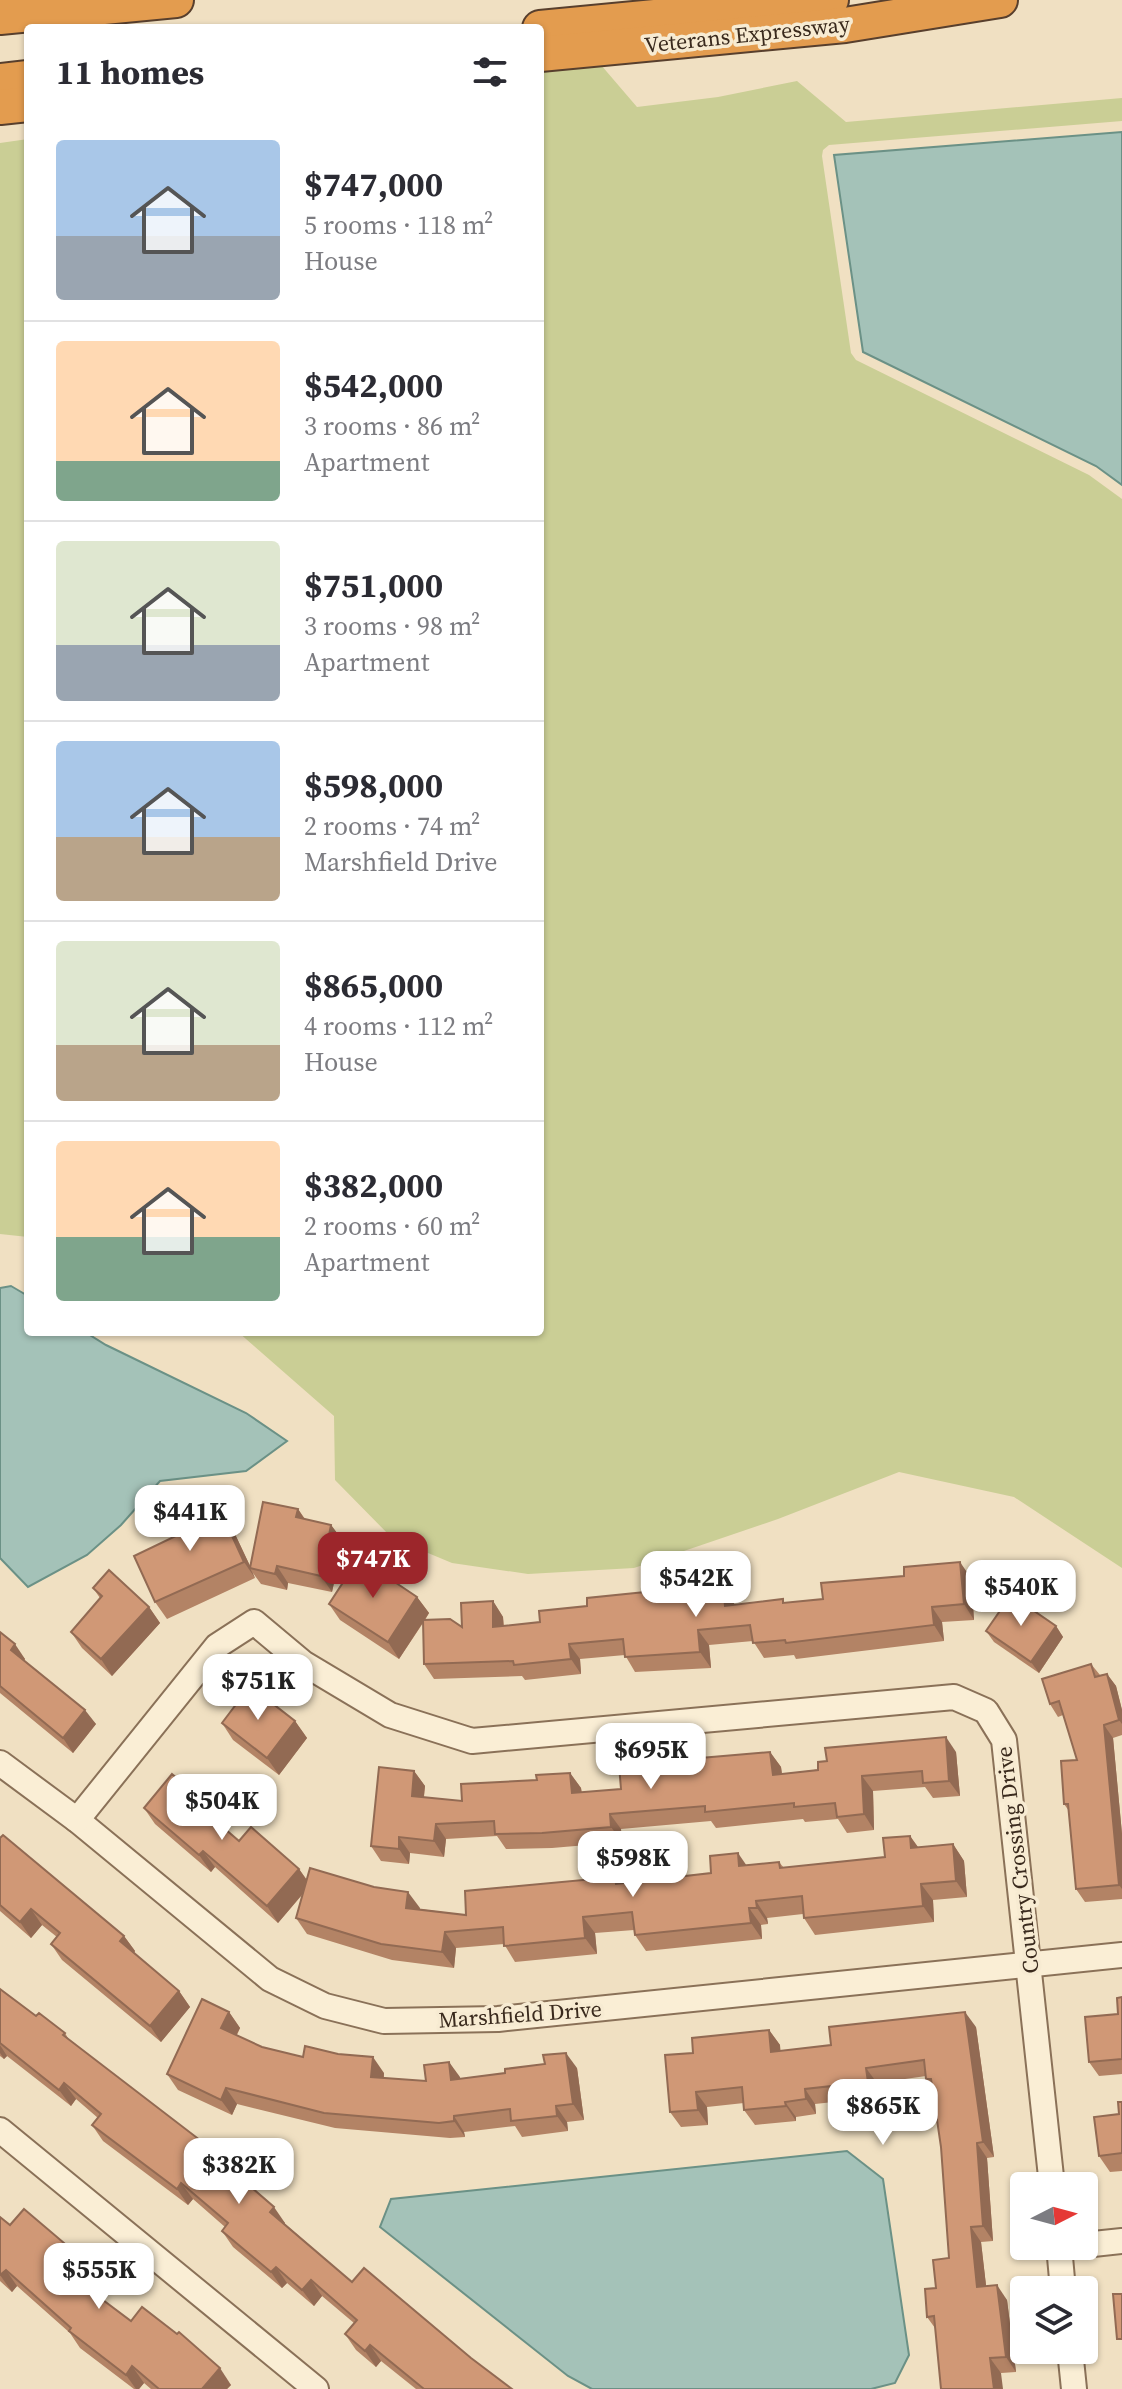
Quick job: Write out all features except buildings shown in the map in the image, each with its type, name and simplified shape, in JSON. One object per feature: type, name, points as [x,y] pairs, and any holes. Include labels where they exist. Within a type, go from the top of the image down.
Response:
[{"type":"highway","points":[[0,17],[176,0]]},
{"type":"highway","points":[[544,28],[831,0]]},
{"type":"highway","name":"Veterans Expressway","points":[[544,54],[845,25],[1000,0]]},
{"type":"highway","points":[[0,81],[24,78]]},
{"type":"highway","points":[[0,107],[24,104]]},
{"type":"street","name":"Country Crossing Drive","points":[[77,1820],[217,1646],[254,1622],[303,1663],[390,1715],[472,1741],[954,1697],[986,1711],[1004,1740],[1051,2172]]},
{"type":"street","name":"Marshfield Drive","points":[[0,1763],[77,1820],[270,1979],[325,2006],[384,2021],[498,2019],[1122,1955]]},
{"type":"street","points":[[0,2130],[311,2387]]},
{"type":"street","points":[[1098,2244],[1122,2241]]},
{"type":"street","points":[[1071,2364],[1074,2389]]},
{"type":"green space","points":[[601,65],[637,107],[718,97],[797,81],[846,122],[1122,98],[1122,121],[829,145],[822,156],[851,353],[856,360],[1089,475],[1122,499],[1122,1568],[1014,1497],[899,1472],[778,1519],[634,1568],[528,1574],[452,1563],[392,1538],[335,1480],[334,1416],[243,1336],[544,1336],[544,69]]},
{"type":"green space","points":[[24,140],[24,1237],[0,1234],[0,143]]},
{"type":"water","points":[[1122,132],[1122,485],[1096,466],[863,352],[834,155]]},
{"type":"water","points":[[11,1286],[24,1294],[24,1336],[91,1336],[246,1413],[287,1441],[246,1471],[160,1481],[121,1525],[87,1555],[28,1587],[0,1558],[0,1288]]},
{"type":"water","points":[[847,2151],[883,2179],[909,2355],[895,2383],[871,2389],[592,2389],[568,2376],[380,2227],[391,2199]]}]
